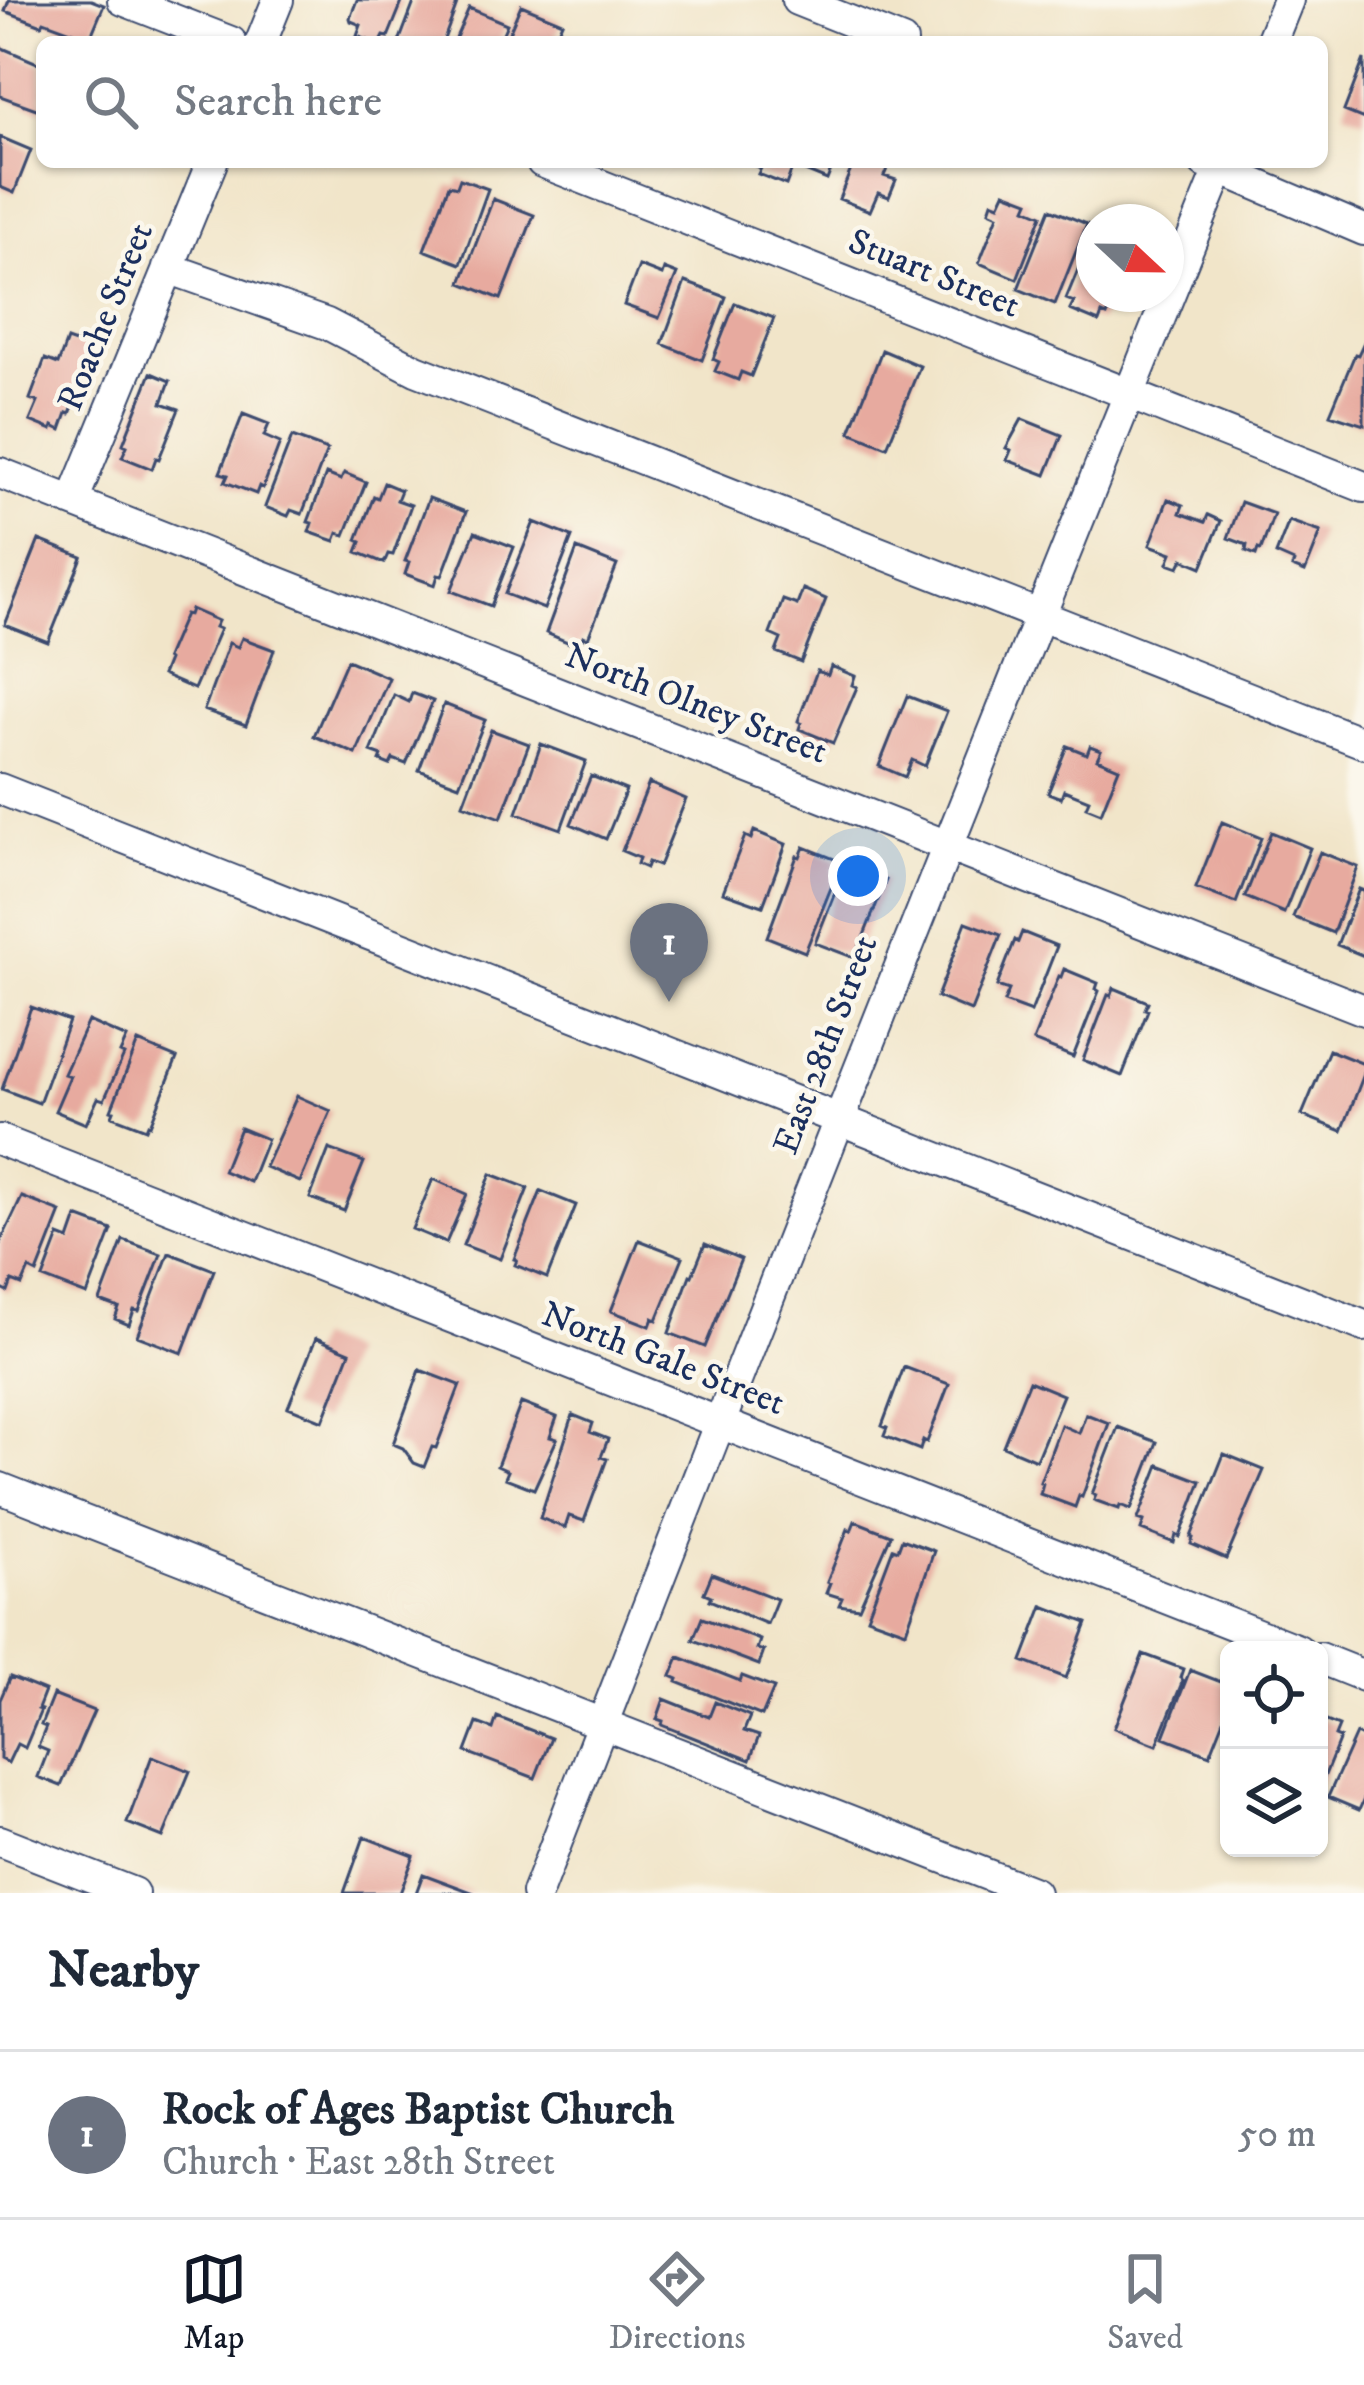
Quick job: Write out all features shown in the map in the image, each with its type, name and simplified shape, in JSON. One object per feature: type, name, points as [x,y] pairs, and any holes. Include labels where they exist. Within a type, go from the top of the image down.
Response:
[{"type":"street","points":[[124,0],[216,36]]},
{"type":"street","points":[[263,36],[278,0]]},
{"type":"street","points":[[797,0],[887,36]]},
{"type":"street","points":[[1273,36],[1288,0]]},
{"type":"street","name":"Roache Street","points":[[73,501],[210,168]]},
{"type":"street","name":"Stuart Street","points":[[557,168],[1364,487]]},
{"type":"street","name":"East 28th Street","points":[[537,1893],[946,845],[1129,394],[1214,168]]},
{"type":"street","points":[[1224,168],[1364,230]]},
{"type":"street","points":[[168,268],[327,324],[416,370],[1364,743]]},
{"type":"street","name":"North Olney Street","points":[[0,473],[1364,1010]]},
{"type":"street","points":[[0,790],[1364,1326]]},
{"type":"street","name":"North Gale Street","points":[[0,1140],[1275,1641]]},
{"type":"street","points":[[0,1488],[1034,1893]]},
{"type":"street","points":[[1328,1662],[1364,1676]]},
{"type":"street","points":[[0,1841],[133,1893]]},
{"type":"building","points":[[9,0],[91,0],[104,5],[91,36],[5,11]]},
{"type":"building","points":[[357,0],[403,0],[388,36],[357,36],[361,25],[350,18]]},
{"type":"building","points":[[415,0],[457,4],[445,36],[401,36]]},
{"type":"building","points":[[521,5],[562,22],[556,36],[508,36]]},
{"type":"building","points":[[469,8],[507,24],[502,36],[457,36]]},
{"type":"building","points":[[0,47],[36,62],[36,109],[0,96]]},
{"type":"building","points":[[1364,59],[1364,119],[1344,111]]},
{"type":"building","points":[[0,137],[31,150],[14,193],[0,187]]},
{"type":"building","points":[[761,168],[792,168],[786,185],[758,174]]},
{"type":"building","points":[[798,168],[832,168],[827,180]]},
{"type":"building","points":[[852,168],[887,168],[884,176],[896,180],[889,197],[878,193],[870,211],[839,199]]},
{"type":"building","points":[[460,179],[488,189],[461,264],[424,250],[449,185],[457,187]]},
{"type":"building","points":[[1005,192],[1029,201],[1026,208],[1042,215],[1017,279],[979,263],[998,215],[989,211],[992,202],[999,205]]},
{"type":"building","points":[[493,199],[534,215],[501,299],[461,283]]},
{"type":"building","points":[[1050,209],[1076,220],[1076,252],[1055,304],[1018,289]]},
{"type":"building","points":[[639,266],[662,275],[664,269],[677,274],[659,318],[624,305]]},
{"type":"building","points":[[1076,275],[1076,312],[1109,312],[1099,322],[1070,310],[1074,302],[1066,299]]},
{"type":"building","points":[[685,282],[726,297],[702,360],[662,344]]},
{"type":"building","points":[[735,303],[774,318],[751,376],[741,372],[738,380],[715,371],[719,362],[713,359]]},
{"type":"building","points":[[67,340],[95,350],[70,414],[61,430],[53,426],[52,430],[30,421],[38,402],[30,399],[45,359],[58,364]]},
{"type":"building","points":[[1364,342],[1364,425],[1330,414]]},
{"type":"building","points":[[882,350],[920,366],[887,447],[850,432]]},
{"type":"building","points":[[151,373],[170,381],[162,403],[179,409],[152,469],[122,457]]},
{"type":"building","points":[[243,414],[269,424],[264,436],[280,443],[263,488],[259,486],[256,494],[225,482],[228,475],[220,473]]},
{"type":"building","points":[[1022,419],[1062,435],[1046,475],[1007,460],[1011,450],[1006,448]]},
{"type":"building","points":[[292,437],[327,450],[302,514],[291,510],[288,516],[265,507]]},
{"type":"building","points":[[344,473],[366,482],[345,535],[338,533],[335,541],[309,532],[312,523],[308,522],[326,474],[341,480]]},
{"type":"building","points":[[384,483],[401,490],[397,500],[411,505],[393,555],[388,554],[384,563],[357,552],[361,542],[357,540]]},
{"type":"building","points":[[429,498],[466,512],[435,585],[405,574],[409,562],[405,561]]},
{"type":"building","points":[[1168,499],[1183,505],[1180,513],[1205,522],[1208,515],[1221,521],[1202,567],[1183,559],[1179,567],[1168,563],[1172,553],[1150,545]]},
{"type":"building","points":[[1241,502],[1274,514],[1256,555],[1246,551],[1247,545],[1228,538]]},
{"type":"building","points":[[1289,521],[1321,532],[1305,572],[1276,554]]},
{"type":"building","points":[[534,522],[572,537],[544,609],[505,594]]},
{"type":"building","points":[[475,532],[514,547],[491,606],[451,591]]},
{"type":"building","points":[[39,540],[82,557],[48,642],[5,625]]},
{"type":"building","points":[[577,549],[617,565],[588,638],[583,636],[579,647],[546,633]]},
{"type":"building","points":[[803,589],[826,599],[801,662],[776,652],[781,639],[770,634],[783,600],[797,605]]},
{"type":"building","points":[[191,609],[218,621],[215,627],[220,629],[194,689],[162,675]]},
{"type":"building","points":[[242,638],[274,650],[246,725],[204,710],[229,643],[238,647]]},
{"type":"building","points":[[347,660],[389,678],[356,754],[314,736]]},
{"type":"building","points":[[831,666],[855,676],[852,685],[857,687],[833,743],[799,729],[798,721],[817,671],[828,675]]},
{"type":"building","points":[[412,693],[433,701],[406,764],[393,759],[390,765],[371,752],[394,695],[409,702]]},
{"type":"building","points":[[907,696],[947,711],[925,766],[912,760],[905,777],[879,766]]},
{"type":"building","points":[[444,704],[485,720],[459,785],[419,770]]},
{"type":"building","points":[[491,730],[529,744],[501,818],[463,804]]},
{"type":"building","points":[[541,744],[586,761],[561,829],[517,813]]},
{"type":"building","points":[[1067,746],[1087,754],[1090,746],[1101,750],[1097,759],[1119,768],[1101,813],[1086,807],[1089,800],[1064,790],[1061,798],[1048,793]]},
{"type":"building","points":[[591,776],[626,790],[606,839],[571,824]]},
{"type":"building","points":[[649,783],[686,799],[659,866],[648,862],[646,868],[637,864],[639,858],[622,851]]},
{"type":"building","points":[[1222,822],[1261,838],[1236,903],[1196,888]]},
{"type":"building","points":[[754,831],[786,844],[763,906],[723,892],[745,836],[751,839]]},
{"type":"building","points":[[1271,832],[1310,848],[1284,913],[1245,897]]},
{"type":"building","points":[[804,847],[837,860],[833,871],[837,873],[805,952],[767,937]]},
{"type":"building","points":[[1320,852],[1358,867],[1333,933],[1293,917]]},
{"type":"building","points":[[846,865],[886,880],[855,958],[815,943]]},
{"type":"building","points":[[1359,889],[1364,891],[1364,956],[1337,945]]},
{"type":"building","points":[[966,922],[1001,935],[971,1011],[937,997]]},
{"type":"building","points":[[1022,932],[1057,946],[1031,1012],[1004,1002],[1009,990],[997,986]]},
{"type":"building","points":[[1064,969],[1098,983],[1099,991],[1073,1057],[1033,1041]]},
{"type":"building","points":[[1114,988],[1148,1002],[1122,1076],[1083,1060]]},
{"type":"building","points":[[31,1007],[69,1021],[39,1103],[2,1089]]},
{"type":"building","points":[[88,1021],[127,1038],[104,1100],[98,1098],[86,1124],[55,1111],[70,1076],[64,1074]]},
{"type":"building","points":[[138,1042],[177,1058],[146,1129],[112,1116],[111,1110]]},
{"type":"building","points":[[1329,1050],[1364,1064],[1342,1131],[1302,1115]]},
{"type":"building","points":[[297,1096],[331,1111],[300,1182],[265,1167]]},
{"type":"building","points":[[240,1128],[267,1139],[250,1182],[223,1171]]},
{"type":"building","points":[[329,1149],[364,1162],[344,1211],[310,1198]]},
{"type":"building","points":[[491,1174],[528,1188],[500,1259],[463,1245]]},
{"type":"building","points":[[433,1179],[467,1194],[446,1243],[412,1229]]},
{"type":"building","points":[[541,1191],[576,1205],[547,1278],[515,1265],[514,1259]]},
{"type":"building","points":[[22,1197],[61,1212],[37,1273],[29,1269],[22,1285],[12,1281],[8,1292],[0,1288],[0,1243]]},
{"type":"building","points":[[77,1217],[112,1230],[87,1295],[43,1278],[59,1236],[69,1240]]},
{"type":"building","points":[[123,1240],[161,1254],[129,1325],[115,1319],[119,1308],[100,1301]]},
{"type":"building","points":[[639,1240],[683,1257],[657,1320],[653,1318],[650,1326],[611,1311]]},
{"type":"building","points":[[705,1244],[741,1259],[705,1347],[669,1333]]},
{"type":"building","points":[[169,1253],[214,1270],[182,1353],[137,1336]]},
{"type":"building","points":[[316,1338],[350,1352],[323,1421],[288,1407]]},
{"type":"building","points":[[904,1367],[949,1384],[920,1450],[884,1436],[887,1428],[882,1426]]},
{"type":"building","points":[[420,1370],[460,1385],[424,1467],[393,1444]]},
{"type":"building","points":[[1029,1381],[1063,1395],[1036,1460],[1003,1446]]},
{"type":"building","points":[[521,1403],[557,1417],[550,1437],[557,1439],[534,1489],[505,1478],[508,1471],[497,1466]]},
{"type":"building","points":[[1086,1414],[1109,1423],[1075,1507],[1040,1494],[1040,1482],[1061,1425],[1079,1433]]},
{"type":"building","points":[[573,1415],[593,1423],[590,1432],[608,1439],[601,1457],[607,1459],[584,1521],[569,1516],[565,1528],[540,1518]]},
{"type":"building","points":[[1118,1427],[1157,1442],[1131,1509],[1094,1500],[1092,1494]]},
{"type":"building","points":[[1224,1454],[1264,1470],[1226,1559],[1191,1544]]},
{"type":"building","points":[[1159,1465],[1201,1481],[1174,1543],[1141,1530],[1144,1521],[1138,1519]]},
{"type":"building","points":[[855,1521],[891,1535],[859,1608],[839,1605],[842,1598],[826,1593]]},
{"type":"building","points":[[902,1539],[934,1551],[906,1631],[867,1617],[893,1548],[898,1550]]},
{"type":"building","points":[[712,1574],[777,1599],[767,1624],[709,1600],[711,1596],[704,1593]]},
{"type":"building","points":[[1043,1606],[1087,1623],[1066,1678],[1022,1661]]},
{"type":"building","points":[[702,1618],[760,1640],[757,1649],[764,1651],[759,1665],[693,1640]]},
{"type":"building","points":[[1143,1654],[1183,1669],[1157,1745],[1114,1728]]},
{"type":"building","points":[[679,1657],[740,1681],[742,1676],[774,1688],[762,1716],[677,1682],[671,1676]]},
{"type":"building","points":[[1190,1670],[1220,1682],[1220,1730],[1210,1755],[1164,1737]]},
{"type":"building","points":[[10,1677],[45,1691],[25,1748],[17,1744],[8,1763],[0,1759],[0,1700]]},
{"type":"building","points":[[53,1695],[94,1711],[61,1786],[38,1777],[48,1751],[38,1747],[46,1727],[41,1725]]},
{"type":"building","points":[[664,1699],[709,1717],[715,1702],[750,1716],[744,1731],[759,1736],[750,1760],[662,1725],[657,1719]]},
{"type":"building","points":[[497,1717],[551,1738],[535,1778],[466,1752],[477,1723],[493,1729]]},
{"type":"building","points":[[1328,1722],[1339,1726],[1335,1736],[1340,1738],[1328,1768]]},
{"type":"building","points":[[1356,1734],[1364,1738],[1364,1799],[1359,1810],[1328,1797]]},
{"type":"building","points":[[152,1756],[190,1771],[163,1837],[127,1823]]},
{"type":"building","points":[[364,1837],[414,1856],[400,1893],[344,1893]]},
{"type":"building","points":[[423,1874],[474,1893],[416,1893]]},
{"type":"place","name":"Rock of Ages Baptist Church","points":[[669,1002]]}]
